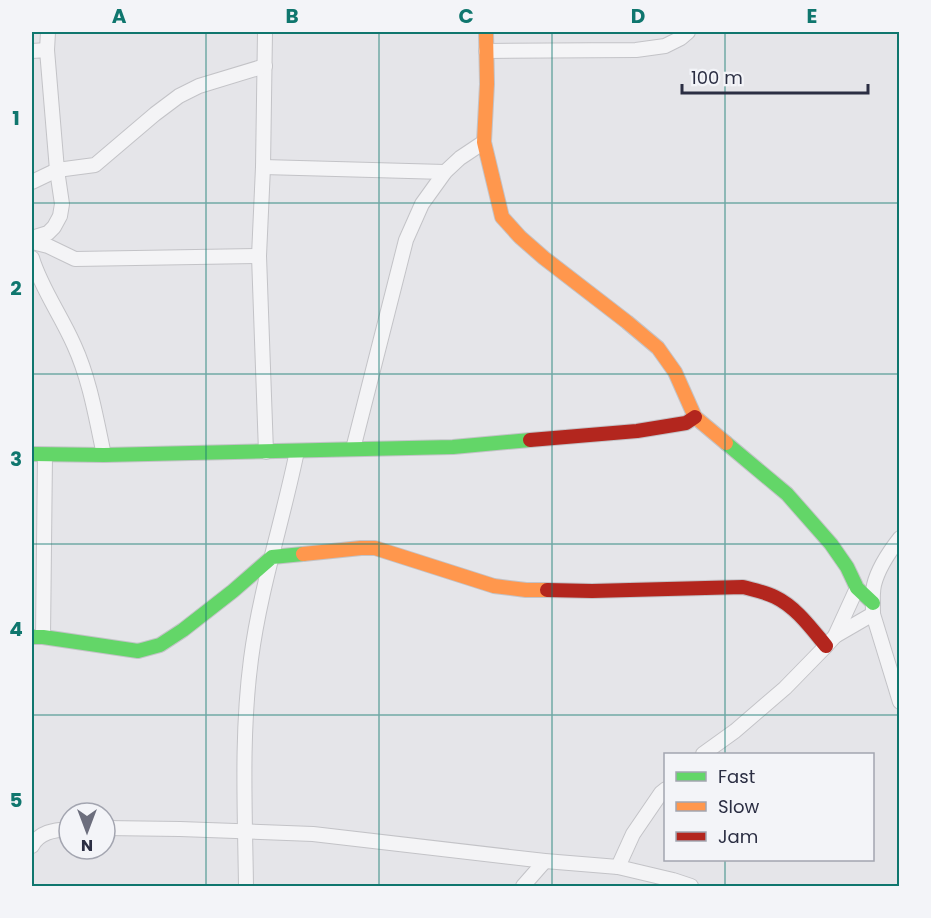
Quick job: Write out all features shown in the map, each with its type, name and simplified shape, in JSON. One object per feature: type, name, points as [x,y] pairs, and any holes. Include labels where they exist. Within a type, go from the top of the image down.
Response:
[{"type":"street","points":[[32,240],[48,233],[54,227],[60,216],[62,204],[47,50],[48,32]]},
{"type":"street","points":[[265,32],[259,256],[266,452]]},
{"type":"street","points":[[486,32],[487,84],[484,142],[502,217],[544,258],[658,348],[675,372],[695,417],[787,494],[831,544],[847,567],[857,588],[873,609]]},
{"type":"street","points":[[486,51],[636,51],[665,46],[688,32]]},
{"type":"street","points":[[32,51],[47,50]]},
{"type":"street","points":[[32,182],[57,170],[94,165],[179,96],[199,86],[265,66]]},
{"type":"street","points":[[353,449],[406,240],[422,204],[445,172],[460,158],[484,142]]},
{"type":"street","points":[[263,167],[445,172]]},
{"type":"street","points":[[32,240],[75,259],[259,256]]},
{"type":"street","points":[[32,258],[37,274],[58,312],[88,382],[104,455]]},
{"type":"street","points":[[695,417],[686,423],[637,431],[453,447],[38,455],[37,637],[138,651],[160,645],[183,630],[272,557],[375,548],[494,586],[526,590],[592,591],[743,587],[766,592],[781,600],[797,611],[830,641]]},
{"type":"street","points":[[246,886],[243,769],[251,659],[261,603],[297,451]]},
{"type":"street","points":[[900,538],[890,551],[877,578],[874,586],[873,609],[900,702]]},
{"type":"street","points":[[830,641],[857,588]]},
{"type":"street","points":[[704,753],[735,731],[785,688],[830,641],[873,609]]},
{"type":"street","points":[[618,867],[633,834],[664,791]]},
{"type":"street","points":[[117,828],[313,834],[545,861],[618,867],[691,886]]},
{"type":"street","points":[[32,846],[40,834],[57,831]]},
{"type":"street","points":[[523,886],[545,861]]},
{"type":"traffic: fast","points":[[32,454],[104,455],[453,447],[530,440]]},
{"type":"traffic: fast","points":[[726,443],[787,494],[831,544],[847,567],[857,588],[873,603]]},
{"type":"traffic: fast","points":[[32,637],[138,651],[160,645],[233,591],[272,557],[303,554]]},
{"type":"traffic: slow","points":[[486,32],[487,84],[484,142],[502,217],[544,258],[658,348],[675,372],[695,417],[726,443]]},
{"type":"traffic: slow","points":[[303,554],[375,548],[494,586],[547,590]]},
{"type":"traffic: jam","points":[[530,440],[637,431],[686,423],[695,417]]},
{"type":"traffic: jam","points":[[547,590],[743,587],[783,601],[803,618],[826,646]]}]
